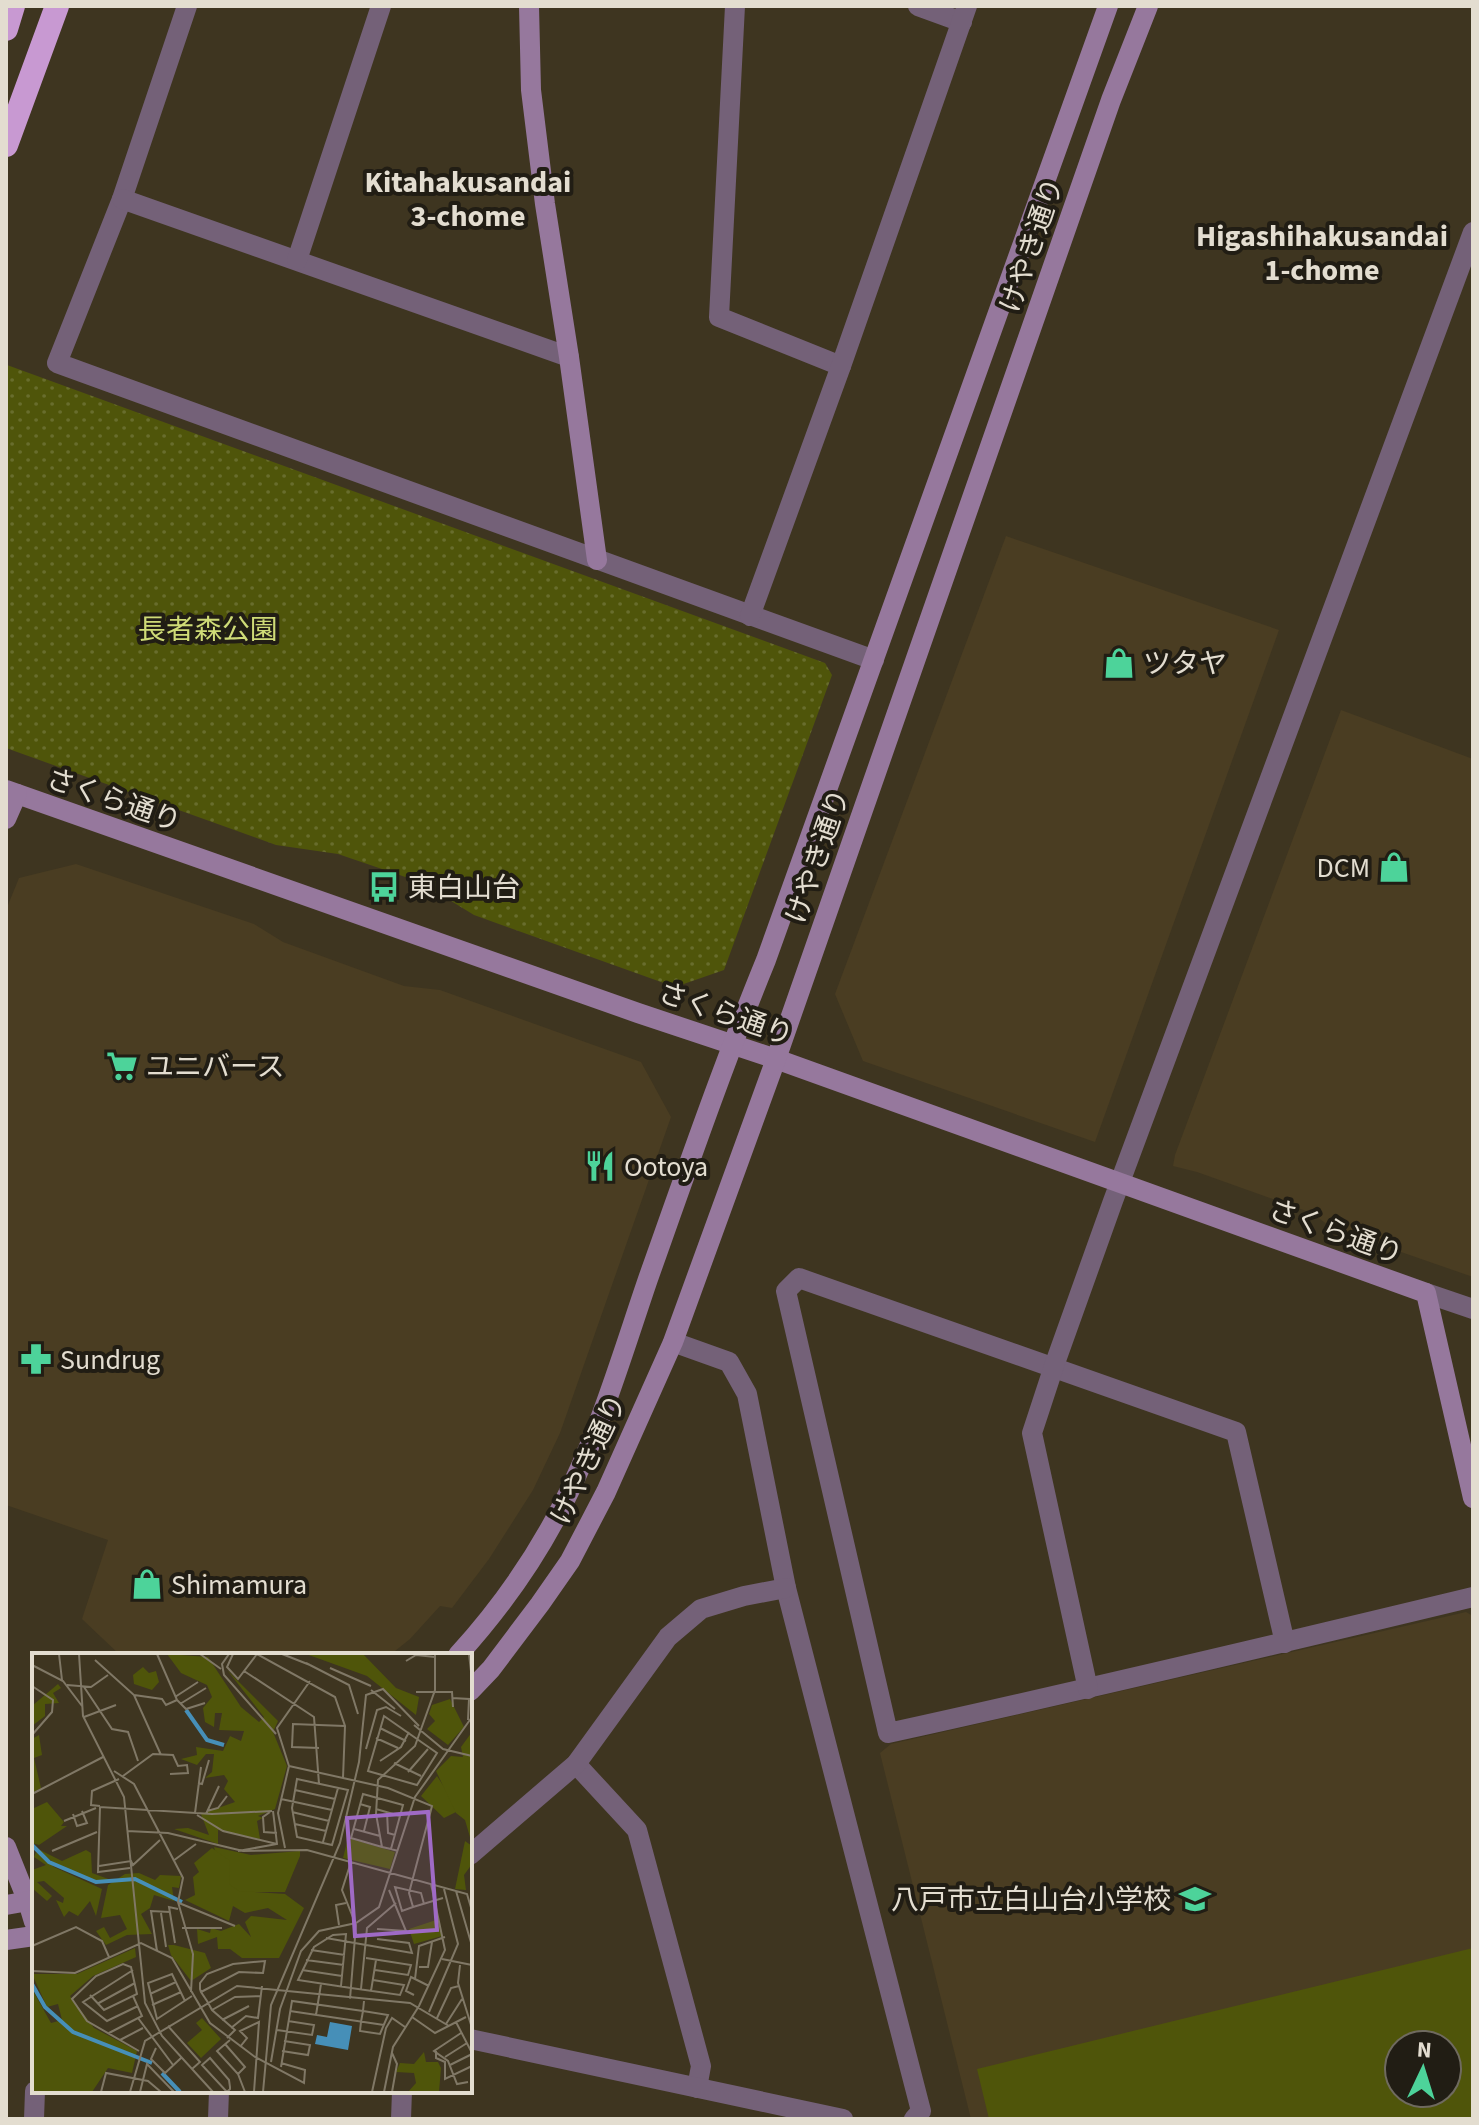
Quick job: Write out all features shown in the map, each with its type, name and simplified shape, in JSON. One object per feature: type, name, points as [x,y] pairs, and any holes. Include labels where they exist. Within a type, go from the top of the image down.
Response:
[{"type":"highway","points":[[6,29],[13,6]]},
{"type":"highway","points":[[6,145],[57,6]]},
{"type":"street","points":[[187,6],[122,199],[57,363],[874,660]]},
{"type":"street","points":[[297,260],[381,6]]},
{"type":"street","points":[[529,6],[531,90],[597,560]]},
{"type":"street","points":[[735,6],[719,317],[841,366]]},
{"type":"street","points":[[750,616],[965,14],[918,6]]},
{"type":"street","name":"けやき通り","points":[[460,1653],[522,1571],[562,1507],[592,1439],[732,1043],[766,960],[1108,6]]},
{"type":"street","name":"けやき通り","points":[[472,1689],[508,1648],[570,1561],[606,1492],[673,1342],[776,1059],[1111,100],[1148,6]]},
{"type":"street","points":[[122,199],[569,357]]},
{"type":"street","points":[[1088,1689],[1032,1433],[1120,1183],[1473,232]]},
{"type":"street","points":[[6,819],[12,792]]},
{"type":"street","name":"さくら通り","points":[[12,792],[638,1013],[732,1043],[1426,1293]]},
{"type":"street","points":[[1285,1643],[1236,1432],[799,1278],[786,1291],[888,1733],[1088,1689],[1285,1643],[1473,1597]]},
{"type":"street","points":[[1426,1293],[1473,1309]]},
{"type":"street","points":[[1426,1293],[1473,1498]]},
{"type":"street","points":[[673,1342],[729,1362],[747,1394],[786,1588],[921,2111],[914,2119]]},
{"type":"street","points":[[472,1853],[576,1764],[668,1637],[701,1609],[786,1588]]},
{"type":"street","points":[[576,1764],[637,1830],[701,2066],[697,2088]]},
{"type":"street","points":[[6,1847],[32,1908],[6,1905]]},
{"type":"street","points":[[6,1940],[32,1936]]},
{"type":"street","points":[[472,2039],[843,2119]]},
{"type":"street","points":[[34,2119],[35,2093]]},
{"type":"street","points":[[218,2119],[219,2093]]},
{"type":"street","points":[[401,2119],[402,2093]]},
{"type":"shaded area","points":[[1006,536],[1279,630],[1095,1142],[863,1061],[835,994]]},
{"type":"shaded area","points":[[1341,710],[1473,759],[1473,1277],[1332,1228],[1312,1213],[1173,1166]]},
{"type":"shaded area","points":[[76,864],[254,924],[283,942],[404,986],[440,990],[641,1062],[671,1117],[560,1433],[533,1490],[489,1559],[452,1608],[440,1606],[392,1653],[118,1653],[82,1619],[108,1540],[6,1505],[6,910],[19,878]]},
{"type":"shaded area","name":"八戸市立白山台小学校","points":[[1466,1612],[1473,1616],[1473,2119],[971,2119],[880,1753],[891,1744]]},
{"type":"green space","name":"長者森公園","points":[[7,365],[825,663],[832,675],[724,970],[675,987],[474,915],[420,882],[338,854],[276,845],[6,748]]},
{"type":"green space","points":[[1473,1948],[1473,2119],[989,2119],[977,2069]]},
{"type":"place","name":"ツタヤ","points":[[1119,663]]},
{"type":"place","name":"DCM","points":[[1394,867]]},
{"type":"place","name":"東白山台","points":[[384,887]]},
{"type":"place","name":"ユニバース","points":[[122,1066]]},
{"type":"place","name":"Ootoya","points":[[600,1166]]},
{"type":"place","name":"Sundrug","points":[[36,1359]]},
{"type":"place","name":"Shimamura","points":[[147,1584]]},
{"type":"place","name":"八戸市立白山台小学校","points":[[1195,1899]]},
{"type":"district","name":"Kitahakusandai 3-chome","points":[[468,199]]},
{"type":"district","name":"Higashihakusandai 1-chome","points":[[1322,253]]}]
